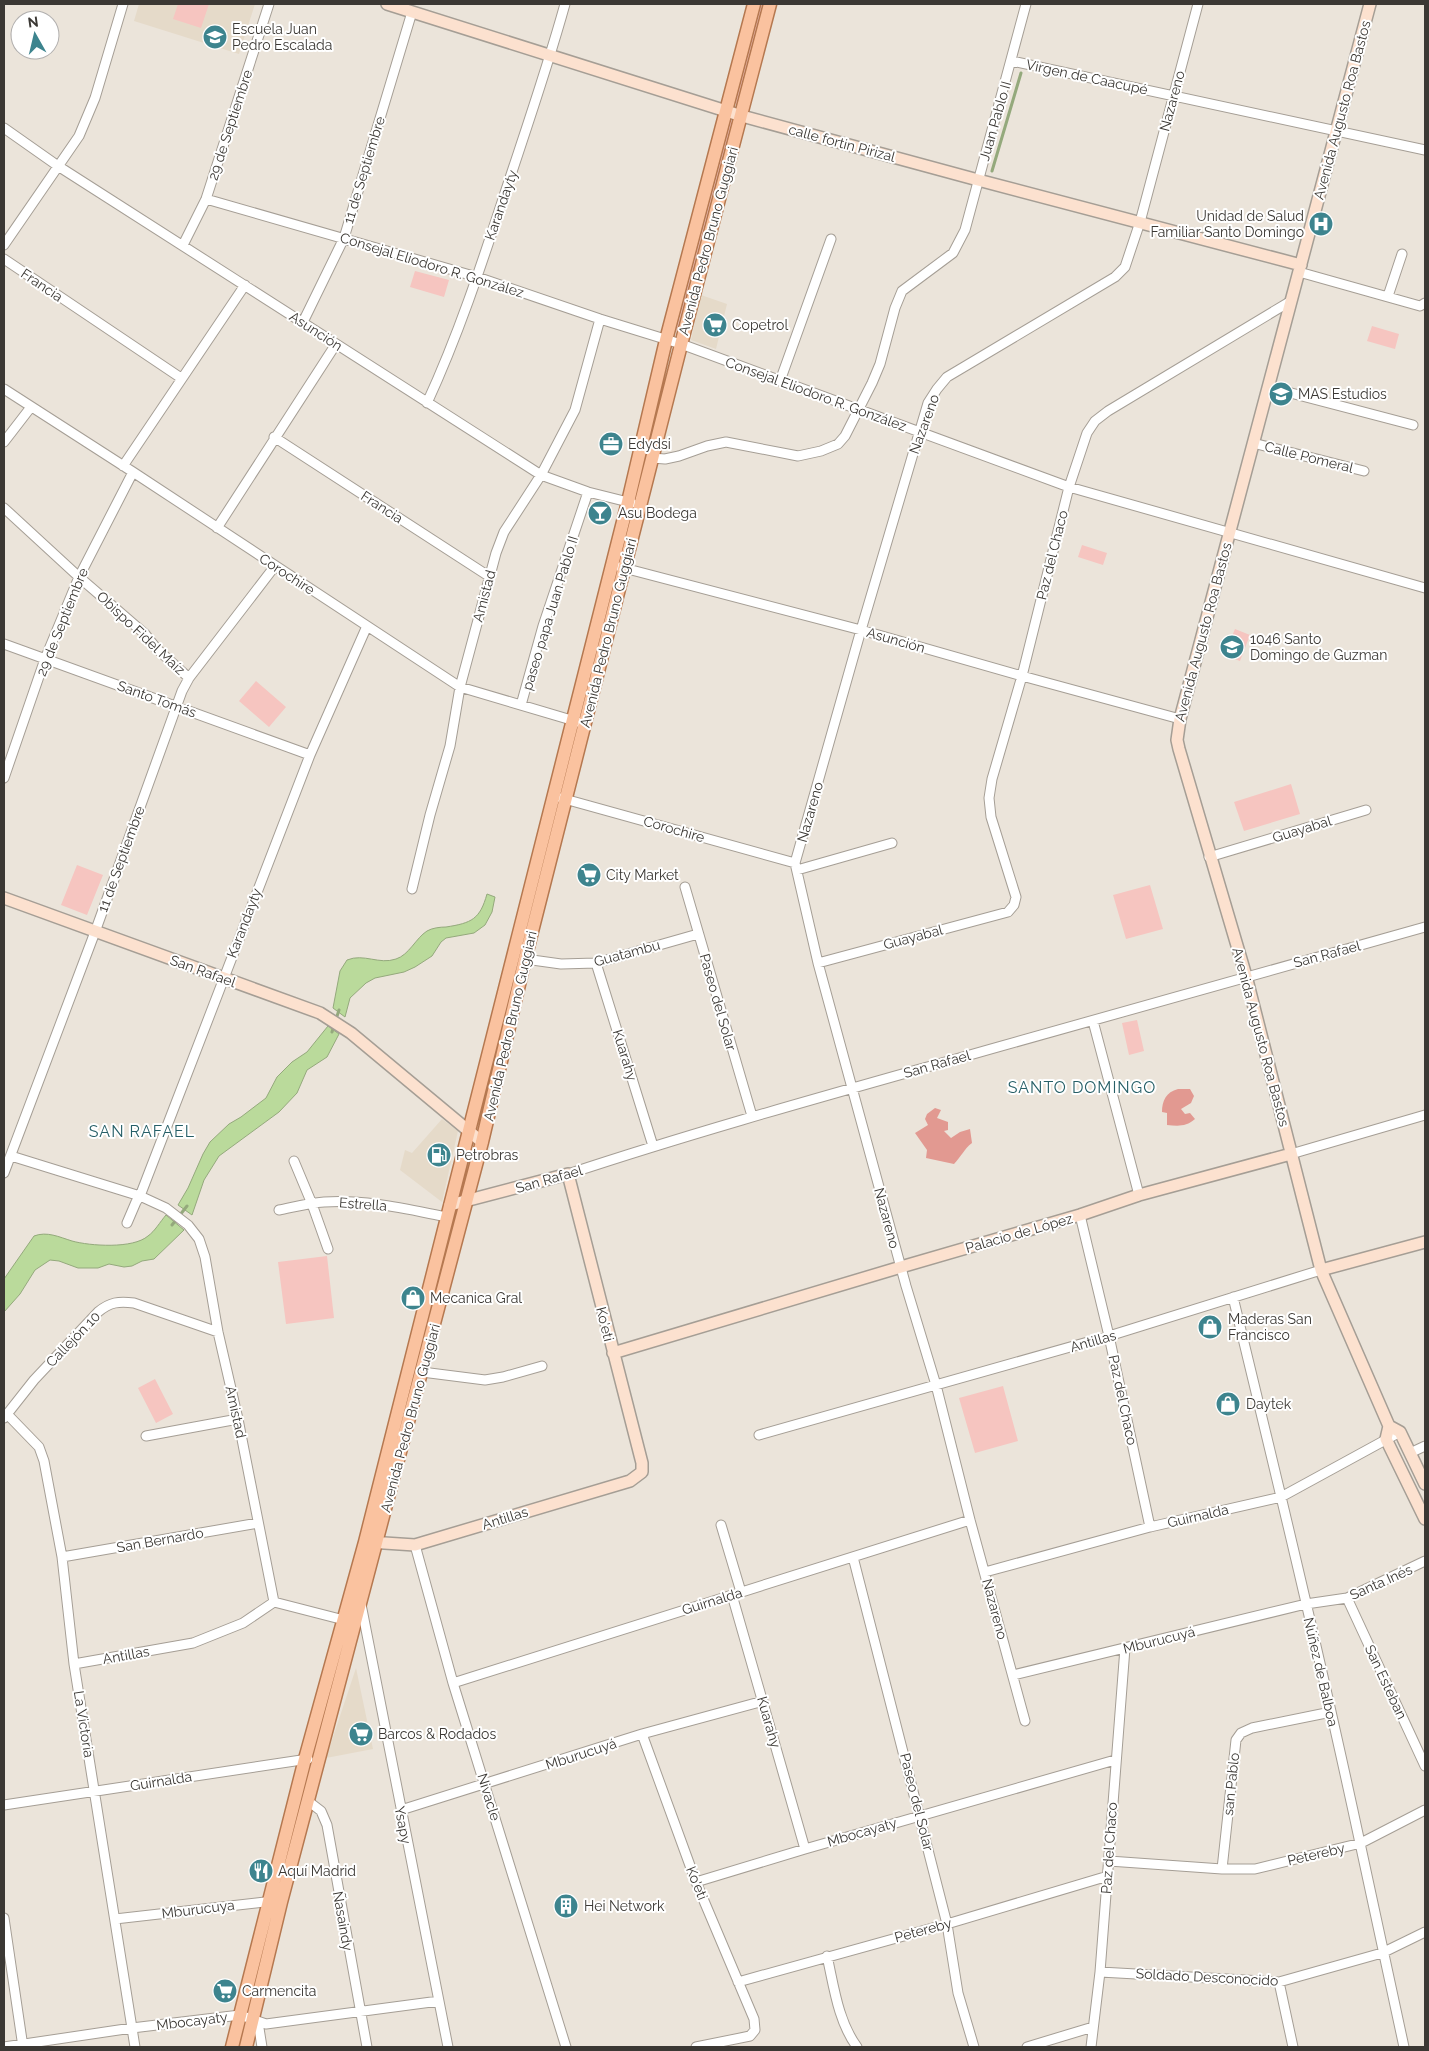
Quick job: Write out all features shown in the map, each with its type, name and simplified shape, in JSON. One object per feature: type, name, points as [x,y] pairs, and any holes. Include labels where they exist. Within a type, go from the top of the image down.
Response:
[{"type":"main road","name":"Avenida Pedro Bruno Guggiari","points":[[232,2047],[275,1901],[308,1801],[361,1602],[371,1542],[449,1211],[579,722],[634,504],[666,340],[754,4]]},
{"type":"main road","name":"Avenida Pedro Bruno Guggiari","points":[[634,504],[652,458],[770,4]]},
{"type":"main road","name":"Avenida Pedro Bruno Guggiari","points":[[246,2047],[255,2021],[275,1901],[305,1760],[344,1620],[371,1542],[422,1372],[482,1142],[525,959],[560,797]]},
{"type":"street","points":[[4,245],[79,136],[88,116],[123,4]]},
{"type":"street","name":"29 de Septiembre","points":[[183,244],[206,199],[269,4]]},
{"type":"street","name":"calle fortin Pirizal","points":[[387,4],[742,116],[1140,222],[1300,268],[1420,306],[1425,304]]},
{"type":"street","name":"Karandayty","points":[[427,403],[448,358],[477,277],[551,57],[566,4]]},
{"type":"street","name":"Juan Pablo II","points":[[652,458],[679,456],[707,446],[726,442],[798,456],[810,454],[838,444],[845,436],[880,364],[894,308],[902,291],[953,253],[965,230],[1026,4]]},
{"type":"street","name":"Nazareno","points":[[1025,1721],[970,1520],[936,1384],[901,1267],[818,963],[796,867],[861,630],[928,404],[947,377],[1115,277],[1125,267],[1140,222],[1198,4]]},
{"type":"street","name":"Avenida Augusto Roa Bastos","points":[[1370,4],[1180,719],[1177,740],[1246,976],[1321,1270],[1390,1426]]},
{"type":"street","name":"11 de Septiembre","points":[[303,322],[344,238],[412,12]]},
{"type":"street","name":"Virgen de Caacupé","points":[[1012,60],[1425,150]]},
{"type":"street","name":"Asunción","points":[[4,128],[58,166],[183,244],[541,475],[588,492],[634,504]]},
{"type":"street","name":"Consejal Eliodoro R. González","points":[[206,199],[477,277],[600,319],[681,344],[1069,487],[1425,588]]},
{"type":"street","points":[[780,381],[831,239]]},
{"type":"street","points":[[1388,296],[1402,254]]},
{"type":"street","name":"Francia","points":[[4,259],[181,378]]},
{"type":"street","points":[[123,466],[245,284]]},
{"type":"street","name":"Paz del Chaco","points":[[1008,912],[1014,905],[1016,897],[991,817],[989,798],[992,779],[1022,676],[1069,487],[1087,433],[1095,421],[1108,411],[1291,301]]},
{"type":"street","name":"Amistad","points":[[412,889],[430,815],[450,746],[460,687],[496,552],[504,532],[541,475],[575,410],[600,319]]},
{"type":"street","points":[[217,528],[274,437],[336,344]]},
{"type":"street","points":[[1268,387],[1413,425]]},
{"type":"street","name":"Corochire","points":[[4,389],[460,687],[579,722]]},
{"type":"street","points":[[4,442],[31,407]]},
{"type":"street","name":"Francia","points":[[274,437],[490,577]]},
{"type":"street","name":"Calle Pomeral","points":[[1253,443],[1364,471]]},
{"type":"street","name":"29 de Septiembre","points":[[4,778],[45,659],[79,577],[133,472]]},
{"type":"street","name":"paseo papa Juan Pablo II","points":[[521,705],[543,626],[588,492]]},
{"type":"street","name":"Obispo Fidel Maíz","points":[[4,508],[145,634],[156,648],[189,678]]},
{"type":"street","name":"11 de Septiembre","points":[[4,1173],[95,932],[176,706],[189,678],[275,566]]},
{"type":"street","name":"Asunción","points":[[618,567],[861,630],[1180,719]]},
{"type":"street","name":"Karandayty","points":[[127,1223],[140,1196],[310,755],[367,626]]},
{"type":"street","name":"Santo Tomás","points":[[4,644],[310,755]]},
{"type":"street","name":"Corochire","points":[[560,797],[796,867]]},
{"type":"street","name":"Guayabal","points":[[1210,857],[1366,810]]},
{"type":"street","points":[[796,867],[892,843]]},
{"type":"street","name":"Paseo del Solar","points":[[685,887],[752,1116]]},
{"type":"street","name":"San Rafael","points":[[4,898],[320,1013],[351,1033],[482,1142]]},
{"type":"street","name":"Guayabal","points":[[818,963],[1008,912]]},
{"type":"street","name":"San Rafael","points":[[449,1211],[466,1201],[568,1174],[752,1116],[1246,976],[1425,928]]},
{"type":"street","name":"Guatambu","points":[[525,959],[561,964],[596,963],[698,934]]},
{"type":"street","name":"Kuarahy","points":[[596,963],[653,1146]]},
{"type":"street","points":[[1092,1021],[1139,1195]]},
{"type":"street","name":"Palacio de López","points":[[613,1353],[1080,1215],[1139,1195],[1425,1115]]},
{"type":"street","points":[[10,1156],[140,1196]]},
{"type":"street","points":[[294,1161],[328,1249]]},
{"type":"street","name":"Ko'eti","points":[[568,1174],[639,1449],[642,1472]]},
{"type":"street","name":"Amistad","points":[[140,1196],[166,1208],[188,1225],[202,1245],[218,1332],[238,1418],[274,1602]]},
{"type":"street","name":"Estrella","points":[[278,1210],[312,1204],[348,1201],[449,1211]]},
{"type":"street","name":"Paz del Chaco","points":[[1080,1215],[1109,1336],[1150,1527]]},
{"type":"street","name":"Antillas","points":[[759,1435],[1109,1336],[1321,1270],[1425,1242]]},
{"type":"street","name":"Núñez de Balboa","points":[[1233,1297],[1282,1497],[1404,2047]]},
{"type":"street","name":"Callejón 10","points":[[6,1416],[34,1380],[98,1312],[108,1304],[121,1302],[134,1304],[218,1332]]},
{"type":"street","points":[[422,1372],[485,1380],[542,1366]]},
{"type":"street","name":"La Victoria","points":[[6,1416],[39,1447],[44,1461],[62,1557],[74,1664],[135,2047]]},
{"type":"street","points":[[146,1436],[238,1418]]},
{"type":"street","points":[[1425,1484],[1400,1432],[1390,1426],[1386,1438],[1425,1519]]},
{"type":"street","name":"Guirnalda","points":[[985,1572],[1150,1527],[1282,1497],[1400,1432]]},
{"type":"street","points":[[1410,1453],[1425,1446]]},
{"type":"street","name":"Antillas","points":[[371,1542],[414,1545],[630,1481],[642,1472]]},
{"type":"street","name":"Guirnalda","points":[[453,1683],[970,1520]]},
{"type":"street","name":"San Bernardo","points":[[62,1557],[258,1523]]},
{"type":"street","name":"Kuarahy","points":[[722,1525],[736,1594],[763,1701],[805,1849]]},
{"type":"street","name":"Nivacle","points":[[414,1545],[453,1683],[566,2047]]},
{"type":"street","name":"Paseo del Solar","points":[[853,1557],[947,1924],[958,1993],[974,2047]]},
{"type":"street","name":"Santa Inés","points":[[1306,1604],[1347,1598],[1425,1562]]},
{"type":"street","name":"San Esteban","points":[[1347,1598],[1425,1766]]},
{"type":"street","points":[[274,1602],[344,1620]]},
{"type":"street","name":"Antillas","points":[[74,1664],[193,1643],[243,1623],[274,1602]]},
{"type":"street","name":"Ysapy","points":[[361,1602],[400,1810],[448,2047]]},
{"type":"street","name":"Mburucuyá","points":[[1013,1675],[1306,1604]]},
{"type":"street","name":"Paz del Chaco","points":[[1091,2047],[1100,1972],[1125,1648]]},
{"type":"street","name":"Mburucuyá","points":[[400,1810],[642,1734],[763,1701]]},
{"type":"street","name":"san Pablo","points":[[1222,1869],[1236,1740],[1242,1733],[1252,1728],[1330,1712]]},
{"type":"street","name":"Ko'eti","points":[[642,1734],[696,1882],[754,2019],[755,2030],[750,2036],[696,2047]]},
{"type":"street","name":"Guirnalda","points":[[4,1805],[319,1759]]},
{"type":"street","name":"Mbocayaty","points":[[696,1882],[1115,1760]]},
{"type":"street","name":"Ñasaindy","points":[[308,1801],[322,1811],[325,1818],[366,2047]]},
{"type":"street","name":"Petereby","points":[[1109,1861],[1222,1869],[1255,1869],[1360,1843],[1425,1810]]},
{"type":"street","name":"Petereby","points":[[738,1982],[947,1924],[1108,1876]]},
{"type":"street","name":"Mburucuya","points":[[115,1919],[275,1901]]},
{"type":"street","points":[[4,1920],[23,2046]]},
{"type":"street","name":"Soldado Desconocido","points":[[1100,1972],[1279,1982],[1382,1952],[1425,1932]]},
{"type":"street","points":[[827,1956],[843,2023],[857,2047]]},
{"type":"street","points":[[1279,1982],[1293,2047]]},
{"type":"street","name":"Mbocayaty","points":[[4,2047],[23,2046],[132,2028],[240,2015],[266,2024],[439,2001]]},
{"type":"street","points":[[255,2021],[262,2047]]},
{"type":"street","points":[[1027,2047],[1093,2028]]},
{"type":"shaded area","name":"Escuela Juan Pedro Escalada","points":[[139,4],[255,4],[239,54],[134,21]]},
{"type":"shaded area","points":[[178,4],[209,4],[201,28],[173,19]]},
{"type":"shaded area","points":[[757,4],[764,4],[738,104],[733,103]]},
{"type":"shaded area","points":[[730,120],[733,121],[678,331],[676,331]]},
{"type":"shaded area","points":[[415,271],[449,280],[444,297],[410,287]]},
{"type":"shaded area","points":[[701,295],[727,304],[716,349],[691,340]]},
{"type":"shaded area","points":[[1372,326],[1399,334],[1395,349],[1367,341]]},
{"type":"shaded area","points":[[1082,545],[1107,553],[1103,565],[1078,557]]},
{"type":"shaded area","points":[[1235,629],[1250,635],[1240,661],[1224,655]]},
{"type":"shaded area","points":[[256,681],[286,707],[269,727],[239,701]]},
{"type":"shaded area","points":[[1291,784],[1300,814],[1244,831],[1234,802]]},
{"type":"shaded area","points":[[77,865],[103,875],[87,915],[61,905]]},
{"type":"shaded area","points":[[1150,885],[1163,929],[1126,939],[1113,895]]},
{"type":"shaded area","points":[[487,894],[495,897],[492,912],[485,925],[474,933],[446,938],[432,956],[415,967],[404,972],[375,978],[366,983],[350,998],[345,1017],[333,1008],[340,971],[347,960],[359,958],[384,961],[401,957],[427,931],[462,924],[474,918],[481,909]]},
{"type":"shaded area","points":[[1137,1020],[1144,1051],[1129,1055],[1122,1023]]},
{"type":"shaded area","points":[[328,1026],[339,1034],[327,1057],[307,1070],[297,1093],[279,1112],[219,1156],[204,1180],[192,1215],[178,1205],[210,1142],[229,1124],[266,1098],[277,1077],[292,1062],[307,1052]]},
{"type":"shaded area","points":[[1178,1089],[1190,1089],[1194,1096],[1191,1103],[1181,1109],[1185,1114],[1190,1113],[1195,1119],[1185,1125],[1167,1125],[1167,1113],[1162,1112],[1165,1097],[1170,1092]]},
{"type":"shaded area","points":[[935,1108],[941,1110],[937,1118],[948,1122],[948,1130],[944,1131],[951,1138],[960,1132],[970,1129],[972,1143],[954,1164],[926,1158],[927,1150],[915,1133],[928,1125],[925,1119],[927,1114]]},
{"type":"shaded area","points":[[442,1119],[458,1131],[442,1202],[400,1170],[405,1150],[412,1153]]},
{"type":"shaded area","points":[[166,1215],[184,1230],[154,1259],[142,1261],[132,1266],[124,1267],[109,1264],[98,1268],[78,1268],[59,1261],[50,1260],[35,1270],[20,1294],[4,1312],[4,1279],[34,1236],[48,1234],[89,1244],[122,1245],[148,1236]]},
{"type":"shaded area","points":[[327,1256],[334,1318],[286,1324],[278,1262]]},
{"type":"shaded area","points":[[155,1379],[173,1414],[156,1423],[138,1388]]},
{"type":"shaded area","points":[[1003,1386],[1018,1441],[975,1453],[959,1398]]},
{"type":"shaded area","points":[[356,1668],[373,1749],[326,1758]]},
{"type":"waterway","points":[[992,171],[1021,73]]},
{"type":"waterway","points":[[332,1032],[339,1010]]},
{"type":"waterway","points":[[172,1225],[187,1206]]},
{"type":"place","name":"Escuela Juan Pedro Escalada","points":[[215,37]]},
{"type":"place","name":"Unidad de Salud Familiar Santo Domingo","points":[[1321,224]]},
{"type":"place","name":"Copetrol","points":[[715,325]]},
{"type":"place","name":"MAS Estudios","points":[[1281,394]]},
{"type":"place","name":"Edydsi","points":[[611,444]]},
{"type":"place","name":"Asu Bodega","points":[[600,513]]},
{"type":"place","name":"1046 Santo Domingo de Guzman","points":[[1232,647]]},
{"type":"place","name":"City Market","points":[[589,875]]},
{"type":"place","name":"Petrobras","points":[[439,1155]]},
{"type":"place","name":"Mecanica Gral","points":[[413,1298]]},
{"type":"place","name":"Maderas San Francisco","points":[[1210,1327]]},
{"type":"place","name":"Daytek","points":[[1228,1404]]},
{"type":"place","name":"Barcos & Rodados","points":[[361,1734]]},
{"type":"place","name":"Aquí Madrid","points":[[261,1871]]},
{"type":"place","name":"Hei Network","points":[[566,1906]]},
{"type":"place","name":"Carmencita","points":[[225,1991]]},
{"type":"district","name":"SANTO DOMINGO","points":[[1082,1087]]},
{"type":"district","name":"SAN RAFAEL","points":[[142,1131]]}]
